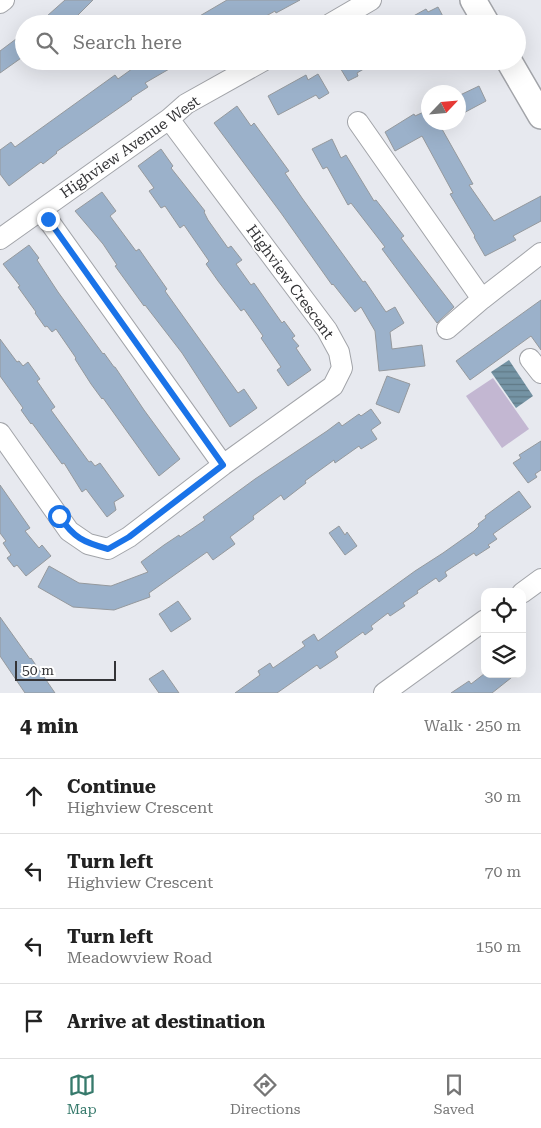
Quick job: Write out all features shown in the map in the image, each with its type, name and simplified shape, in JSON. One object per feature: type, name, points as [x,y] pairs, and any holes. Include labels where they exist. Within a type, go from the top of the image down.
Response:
[{"type":"main road","points":[[473,0],[482,15]]},
{"type":"main road","points":[[514,70],[541,116]]},
{"type":"street","points":[[0,3],[4,0]]},
{"type":"street","points":[[345,15],[371,0]]},
{"type":"street","name":"Highview Avenue West","points":[[0,239],[169,119],[186,104],[248,70]]},
{"type":"street","name":"Highview Crescent","points":[[0,433],[70,531],[88,544],[108,549],[129,537],[223,465],[333,386],[342,368],[339,352],[327,330],[169,119]]},
{"type":"street","points":[[358,122],[482,299]]},
{"type":"street","points":[[41,210],[223,465]]},
{"type":"street","points":[[447,329],[541,253]]},
{"type":"street","points":[[526,590],[541,579]]},
{"type":"street","points":[[384,693],[481,623]]},
{"type":"shaded area","points":[[493,378],[529,429],[502,448],[466,396]]},
{"type":"water","points":[[509,360],[533,396],[516,408],[491,372]]},
{"type":"building","points":[[65,0],[93,0],[78,15],[48,15]]},
{"type":"building","points":[[227,0],[300,0],[276,13],[275,11],[268,15],[201,15]]},
{"type":"building","points":[[438,7],[442,15],[415,15],[426,9],[428,12]]},
{"type":"building","points":[[15,40],[15,62],[0,73],[0,51]]},
{"type":"building","points":[[130,70],[167,70],[145,83],[148,87],[56,152],[43,164],[41,162],[9,186],[0,174],[0,150],[11,142],[15,147],[115,75],[118,79]]},
{"type":"building","points":[[341,70],[362,70],[357,73],[358,76],[348,81]]},
{"type":"building","points":[[318,74],[329,93],[319,99],[316,95],[278,115],[268,96],[306,75],[308,80]]},
{"type":"building","points":[[479,86],[486,101],[466,112],[466,92]]},
{"type":"building","points":[[237,106],[251,126],[254,123],[289,171],[285,173],[302,198],[386,312],[395,307],[404,323],[390,332],[392,349],[422,345],[425,366],[379,371],[375,331],[361,307],[355,312],[332,285],[214,123]]},
{"type":"building","points":[[421,113],[421,130],[443,130],[473,184],[469,185],[494,221],[541,196],[541,221],[513,236],[516,240],[485,256],[450,194],[453,193],[422,136],[395,151],[385,132],[414,114],[415,116]]},
{"type":"building","points":[[332,139],[341,158],[346,155],[374,201],[376,200],[404,236],[401,238],[454,307],[437,323],[382,249],[385,247],[351,203],[348,205],[327,167],[323,169],[312,149]]},
{"type":"building","points":[[161,149],[173,166],[171,168],[205,211],[208,220],[228,248],[231,246],[242,260],[236,264],[251,285],[254,283],[282,323],[284,321],[295,336],[292,338],[299,346],[296,348],[311,370],[288,386],[277,370],[281,367],[244,309],[241,311],[218,281],[206,264],[209,261],[184,225],[180,228],[165,206],[161,208],[149,191],[154,188],[138,166]]},
{"type":"building","points":[[102,192],[116,211],[110,216],[136,251],[139,249],[167,289],[165,291],[238,393],[244,389],[257,408],[230,427],[182,353],[115,266],[117,265],[103,244],[75,211]]},
{"type":"building","points":[[29,245],[39,258],[37,260],[58,292],[103,354],[115,367],[180,459],[159,476],[91,384],[56,329],[52,332],[47,326],[45,327],[18,287],[20,286],[3,264]]},
{"type":"building","points":[[541,300],[541,350],[531,336],[470,380],[456,361]]},
{"type":"building","points":[[0,339],[17,362],[19,361],[23,366],[28,362],[40,379],[37,381],[55,407],[51,410],[89,462],[91,461],[95,466],[100,463],[124,496],[114,502],[116,510],[107,517],[86,489],[82,492],[64,463],[62,464],[21,410],[23,408],[0,376]]},
{"type":"building","points":[[387,376],[410,384],[399,413],[376,404]]},
{"type":"building","points":[[371,409],[381,423],[371,430],[377,439],[361,449],[359,446],[335,463],[334,460],[305,481],[306,483],[284,500],[281,495],[253,516],[254,519],[230,537],[235,544],[213,560],[207,552],[149,593],[150,597],[114,610],[73,607],[38,587],[49,566],[79,583],[111,586],[148,572],[141,562],[164,545],[205,520],[203,517],[339,422],[342,426],[359,414],[361,416]]},
{"type":"building","points":[[541,441],[541,470],[535,474],[537,477],[528,483],[513,463],[521,458],[519,455]]},
{"type":"building","points":[[0,485],[30,528],[25,531],[39,548],[42,545],[51,556],[26,576],[17,565],[14,567],[7,558],[11,555],[3,543],[6,541],[0,533]]},
{"type":"building","points":[[519,491],[531,507],[493,534],[497,539],[488,545],[490,547],[476,556],[474,553],[445,572],[447,576],[439,582],[436,578],[417,591],[418,593],[403,603],[405,606],[390,616],[388,613],[371,626],[373,629],[365,635],[363,632],[335,652],[338,657],[320,669],[317,665],[277,693],[235,693],[260,675],[258,671],[270,663],[273,668],[305,646],[302,642],[314,634],[318,641],[474,531],[479,526],[478,524],[486,518],[485,516]]},
{"type":"building","points":[[339,526],[345,535],[347,532],[357,546],[345,555],[329,533]]},
{"type":"building","points":[[178,601],[191,619],[171,632],[159,614]]},
{"type":"building","points":[[0,617],[55,693],[25,693],[0,656]]},
{"type":"building","points":[[163,670],[179,693],[159,693],[149,679]]},
{"type":"building","points":[[481,676],[481,678],[511,678],[492,693],[451,693],[469,681],[471,684]]},
{"type":"route","points":[[48,219],[223,465],[129,537],[108,549],[88,544],[70,531],[59,516]]}]
